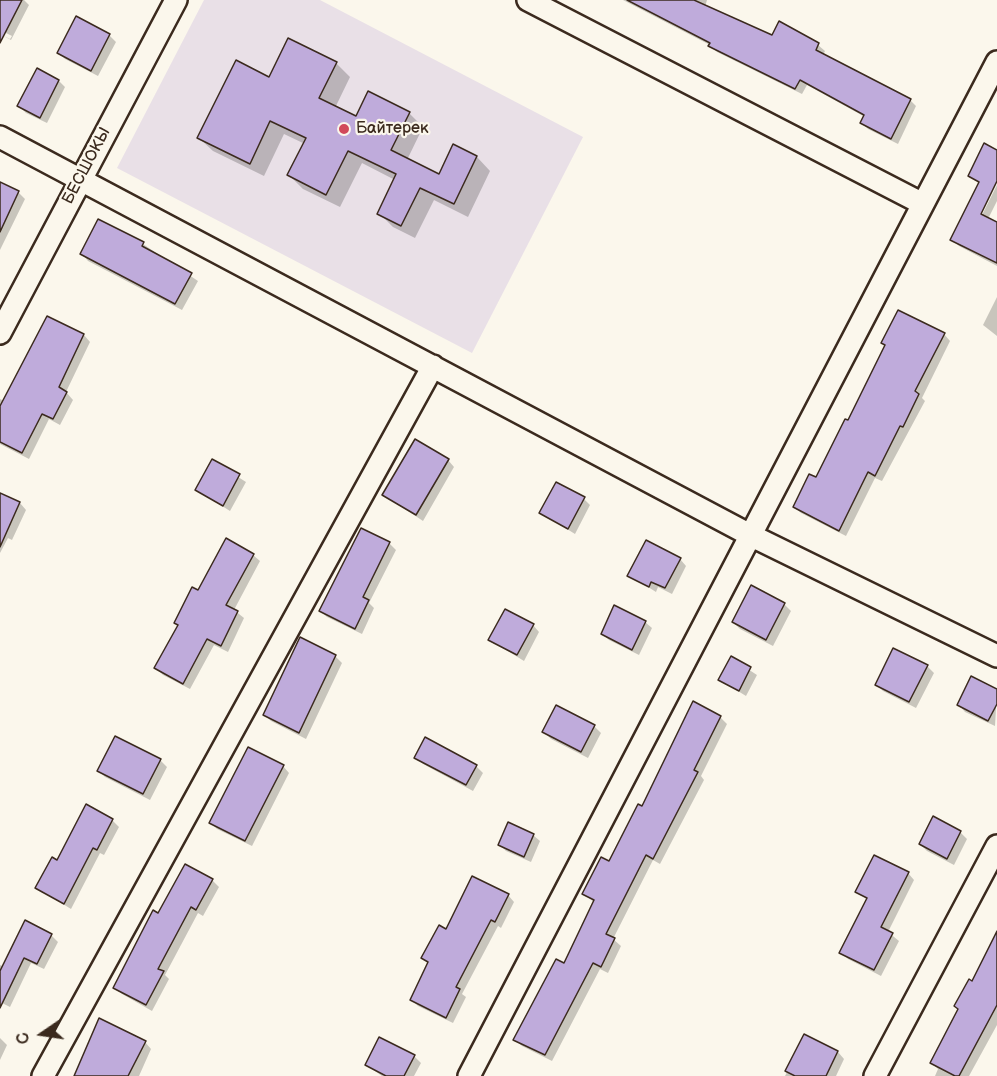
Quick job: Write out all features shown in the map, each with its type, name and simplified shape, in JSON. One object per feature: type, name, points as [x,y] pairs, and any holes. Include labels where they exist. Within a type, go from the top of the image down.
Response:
[{"type":"street","name":"БЕСШОКЫ","points":[[0,333],[176,0]]},
{"type":"street","points":[[528,0],[923,204]]},
{"type":"street","points":[[469,1076],[997,62]]},
{"type":"street","points":[[0,137],[750,535],[997,656]]},
{"type":"street","points":[[43,1076],[433,366]]},
{"type":"street","points":[[875,1076],[997,846]]},
{"type":"shaded area","points":[[204,0],[320,0],[583,137],[472,353],[117,168]]},
{"type":"building","points":[[0,0],[22,0],[0,43]]},
{"type":"building","points":[[627,0],[694,0],[772,35],[779,21],[819,43],[816,50],[911,99],[891,139],[860,123],[864,115],[800,80],[795,89],[708,46],[710,43]]},
{"type":"building","points":[[76,16],[110,34],[91,71],[57,53]]},
{"type":"building","name":"Байтерек","points":[[288,38],[337,62],[319,98],[356,116],[368,91],[410,112],[391,150],[439,174],[453,144],[477,156],[454,204],[420,188],[401,226],[377,214],[396,174],[348,151],[326,195],[287,175],[306,138],[270,121],[250,164],[197,138],[236,60],[269,77]]},
{"type":"building","points":[[37,68],[59,80],[40,118],[17,106]]},
{"type":"building","points":[[984,143],[997,150],[997,181],[981,214],[997,222],[997,263],[950,240],[979,182],[968,176]]},
{"type":"building","points":[[0,182],[19,191],[0,232]]},
{"type":"building","points":[[98,219],[144,242],[142,246],[192,273],[175,304],[80,254]]},
{"type":"building","points":[[898,310],[945,333],[915,391],[919,394],[903,427],[900,426],[875,476],[868,472],[839,531],[793,507],[809,474],[816,477],[845,419],[848,420],[885,345],[881,343]]},
{"type":"building","points":[[47,316],[84,334],[59,387],[67,392],[53,419],[42,414],[22,453],[0,442],[0,406]]},
{"type":"building","points":[[415,439],[449,459],[416,515],[382,495]]},
{"type":"building","points":[[212,459],[240,474],[223,506],[195,490]]},
{"type":"building","points":[[556,482],[585,497],[568,529],[539,513]]},
{"type":"building","points":[[0,493],[20,502],[0,547]]},
{"type":"building","points":[[361,528],[390,542],[363,597],[369,600],[355,629],[319,611]]},
{"type":"building","points":[[226,538],[254,554],[226,605],[238,611],[221,646],[207,639],[183,684],[154,668],[178,625],[174,623],[192,587],[198,590]]},
{"type":"building","points":[[646,540],[681,558],[665,588],[651,582],[649,587],[627,576]]},
{"type":"building","points":[[751,585],[785,603],[766,640],[732,622]]},
{"type":"building","points":[[614,605],[646,621],[632,650],[601,634]]},
{"type":"building","points":[[505,609],[534,624],[517,655],[488,640]]},
{"type":"building","points":[[300,637],[336,655],[299,733],[263,715]]},
{"type":"building","points":[[893,648],[928,665],[909,702],[875,685]]},
{"type":"building","points":[[731,656],[751,667],[739,691],[718,680]]},
{"type":"building","points":[[971,676],[997,689],[997,704],[988,721],[957,705]]},
{"type":"building","points":[[693,701],[721,716],[694,770],[698,772],[653,859],[646,855],[606,934],[615,938],[601,967],[593,963],[545,1055],[513,1040],[556,959],[564,963],[594,900],[582,894],[601,857],[609,861],[638,804],[642,806]]},
{"type":"building","points":[[556,705],[595,725],[581,752],[542,732]]},
{"type":"building","points":[[115,736],[161,759],[143,794],[97,771]]},
{"type":"building","points":[[425,737],[477,765],[466,785],[414,758]]},
{"type":"building","points":[[248,747],[284,765],[245,841],[209,823]]},
{"type":"building","points":[[86,804],[113,819],[97,850],[93,848],[64,904],[35,888],[52,857],[57,860]]},
{"type":"building","points":[[933,816],[961,831],[947,859],[919,844]]},
{"type":"building","points":[[508,822],[534,834],[524,857],[498,845]]},
{"type":"building","points":[[874,855],[909,872],[881,927],[893,933],[874,970],[839,953],[867,898],[855,892]]},
{"type":"building","points":[[185,864],[213,879],[196,910],[191,907],[158,969],[164,971],[146,1005],[113,988],[153,910],[158,913]]},
{"type":"building","points":[[472,876],[509,894],[495,922],[491,920],[456,987],[460,989],[446,1018],[410,1000],[428,962],[421,958],[439,925],[446,929]]},
{"type":"building","points":[[25,920],[52,934],[37,964],[24,958],[0,1008],[0,971]]},
{"type":"building","points":[[997,931],[997,1005],[959,1076],[955,1076],[930,1063],[958,1009],[954,1006],[969,979],[972,981]]},
{"type":"building","points":[[99,1018],[146,1041],[128,1076],[74,1076]]},
{"type":"building","points":[[804,1034],[838,1051],[826,1076],[795,1076],[785,1071]]},
{"type":"building","points":[[379,1037],[415,1055],[404,1076],[386,1076],[365,1065]]},
{"type":"place","name":"Байтерек","points":[[344,129]]}]
